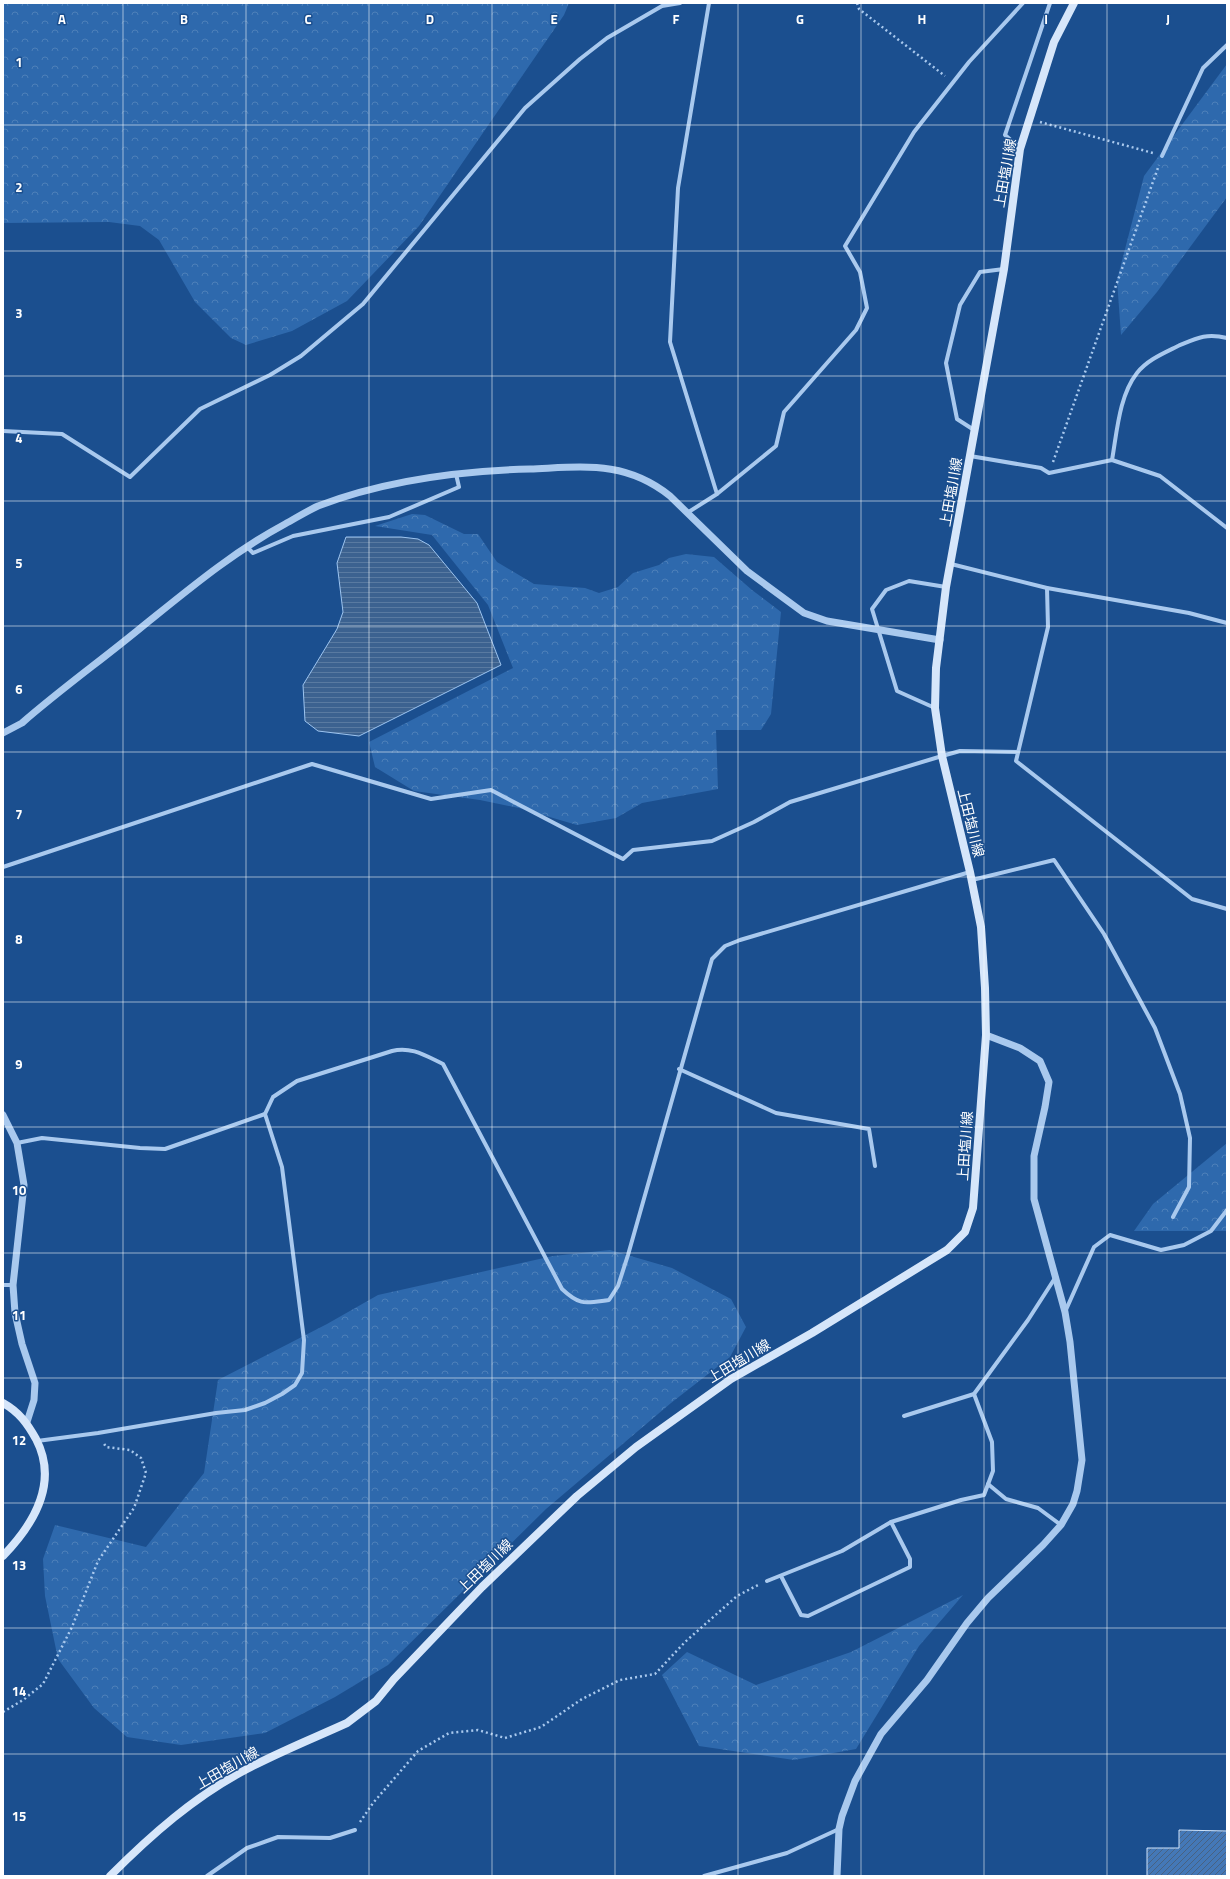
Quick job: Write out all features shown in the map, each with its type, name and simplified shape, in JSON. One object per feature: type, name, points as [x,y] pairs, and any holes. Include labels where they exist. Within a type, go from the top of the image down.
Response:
[{"type":"main road","name":"上田塩川線","points":[[110,1876],[153,1834],[205,1794],[246,1769],[347,1723],[360,1715],[376,1701],[394,1679],[482,1587],[577,1496],[636,1447],[731,1379],[812,1333],[947,1250],[965,1232],[973,1208],[986,1036],[985,988],[981,927],[971,876],[942,756],[935,708],[936,668],[946,587],[1004,269],[1020,149],[1054,42],[1074,3]]},
{"type":"main road","points":[[3,1404],[15,1410],[27,1422],[43,1454],[46,1474],[42,1500],[28,1526],[3,1556]]},
{"type":"street","points":[[3,431],[62,434],[130,477],[200,410],[270,375],[301,356],[363,304],[525,108],[580,59],[608,38],[662,6],[680,3]]},
{"type":"street","points":[[708,3],[678,188],[670,342],[717,494]]},
{"type":"street","points":[[687,513],[717,494],[776,446],[784,412],[856,330],[867,308],[860,272],[845,246],[914,132],[969,62],[1023,3]]},
{"type":"street","points":[[1020,149],[1005,134],[1050,3]]},
{"type":"street","points":[[1162,156],[1203,68],[1227,45]]},
{"type":"street","points":[[975,430],[957,419],[946,363],[960,305],[980,272],[1004,269]]},
{"type":"street","points":[[1112,460],[1121,412],[1128,386],[1138,372],[1159,355],[1199,337],[1214,335],[1227,338]]},
{"type":"street","points":[[970,456],[1041,468],[1049,473],[1112,460],[1160,476],[1227,528]]},
{"type":"street","points":[[3,733],[22,723],[224,561],[316,507],[382,486],[456,473],[584,467],[614,469],[636,475],[656,485],[747,571],[804,613],[827,621],[940,640]]},
{"type":"street","points":[[247,547],[253,553],[293,536],[388,517],[459,487],[456,473]]},
{"type":"street","points":[[951,564],[1047,588],[1190,613],[1227,624]]},
{"type":"street","points":[[935,708],[897,691],[872,609],[886,590],[909,581],[946,587]]},
{"type":"street","points":[[1047,588],[1048,627],[1016,761],[1192,899],[1227,909]]},
{"type":"street","points":[[3,867],[312,764],[431,799],[491,790],[623,859],[633,850],[712,841],[754,822],[790,802],[960,751],[1018,752]]},
{"type":"street","points":[[37,1441],[98,1433],[216,1412],[245,1410],[265,1403],[282,1394],[295,1384],[302,1373],[304,1340],[282,1167],[265,1114],[273,1097],[297,1081],[399,1049],[415,1050],[443,1064],[562,1289],[573,1300],[588,1303],[609,1300],[618,1286],[712,959],[725,946],[798,921],[971,876],[1054,860],[1104,934],[1155,1028],[1180,1094],[1190,1138],[1189,1187],[1173,1217]]},
{"type":"street","points":[[837,1876],[839,1829],[842,1816],[855,1781],[881,1734],[927,1680],[967,1623],[988,1598],[1061,1525],[1077,1491],[1082,1460],[1070,1342],[1065,1312],[1034,1199],[1034,1156],[1049,1082],[1040,1061],[1020,1048],[986,1036]]},
{"type":"street","points":[[680,1070],[776,1113],[869,1129],[875,1166]]},
{"type":"street","points":[[17,1143],[42,1138],[140,1148],[165,1149],[265,1114]]},
{"type":"street","points":[[3,1115],[17,1143],[24,1184],[13,1285],[15,1313],[22,1344],[35,1383],[34,1400],[27,1422]]},
{"type":"street","points":[[1065,1312],[1094,1247],[1110,1235],[1161,1250],[1184,1245],[1211,1231],[1227,1210]]},
{"type":"street","points":[[904,1416],[974,1394],[1028,1320],[1055,1278]]},
{"type":"street","points":[[3,1285],[13,1285]]},
{"type":"street","points":[[767,1580],[781,1576],[842,1551],[891,1522],[961,1500],[984,1495],[993,1471],[992,1442],[974,1394]]},
{"type":"street","points":[[988,1484],[1006,1499],[1038,1508],[1061,1525]]},
{"type":"street","points":[[781,1576],[801,1615],[808,1616],[910,1568],[910,1559],[891,1522]]},
{"type":"street","points":[[704,1876],[787,1853],[839,1829]]},
{"type":"street","points":[[207,1876],[246,1848],[278,1837],[330,1838],[355,1830]]},
{"type":"path","points":[[857,3],[859,9],[953,82]]},
{"type":"path","points":[[1030,119],[1162,156],[1049,473]]},
{"type":"path","points":[[3,1712],[23,1700],[43,1684],[72,1627],[98,1561],[134,1508],[144,1480],[146,1473],[141,1458],[130,1450],[106,1447],[98,1433]]},
{"type":"path","points":[[355,1830],[373,1803],[418,1751],[449,1733],[478,1730],[505,1738],[541,1727],[582,1699],[620,1680],[654,1674],[685,1642],[737,1596],[767,1580]]},
{"type":"green space","points":[[3,3],[569,3],[564,15],[419,226],[347,301],[292,331],[246,345],[231,338],[195,302],[159,240],[140,226],[109,222],[3,223]]},
{"type":"green space","points":[[1227,64],[1227,197],[1157,292],[1121,335],[1117,280],[1144,176]]},
{"type":"green space","points":[[412,514],[425,515],[464,534],[478,534],[497,562],[534,584],[585,588],[599,593],[618,587],[633,573],[659,565],[669,558],[686,554],[714,557],[752,590],[781,612],[771,714],[761,730],[716,730],[718,789],[642,803],[616,818],[577,825],[519,808],[480,800],[414,791],[375,767],[369,742],[513,668],[488,605],[432,535],[375,526]]},
{"type":"green space","points":[[1227,1143],[1227,1231],[1134,1231],[1153,1204]]},
{"type":"green space","points":[[610,1250],[672,1268],[731,1299],[746,1327],[730,1357],[671,1403],[546,1509],[388,1665],[335,1697],[265,1733],[181,1745],[127,1737],[94,1708],[58,1659],[45,1596],[43,1559],[55,1525],[146,1547],[204,1473],[218,1380],[327,1324],[378,1295],[553,1256]]},
{"type":"green space","points":[[963,1595],[919,1646],[856,1749],[794,1760],[699,1746],[662,1675],[687,1652],[756,1685],[851,1652]]},
{"type":"shaded area","points":[[346,537],[401,537],[418,539],[429,545],[477,603],[501,665],[359,736],[318,731],[305,721],[303,685],[337,629],[343,612],[337,563]]},
{"type":"building","points":[[1179,1830],[1227,1831],[1227,1876],[1147,1876],[1147,1848],[1179,1848]]}]
